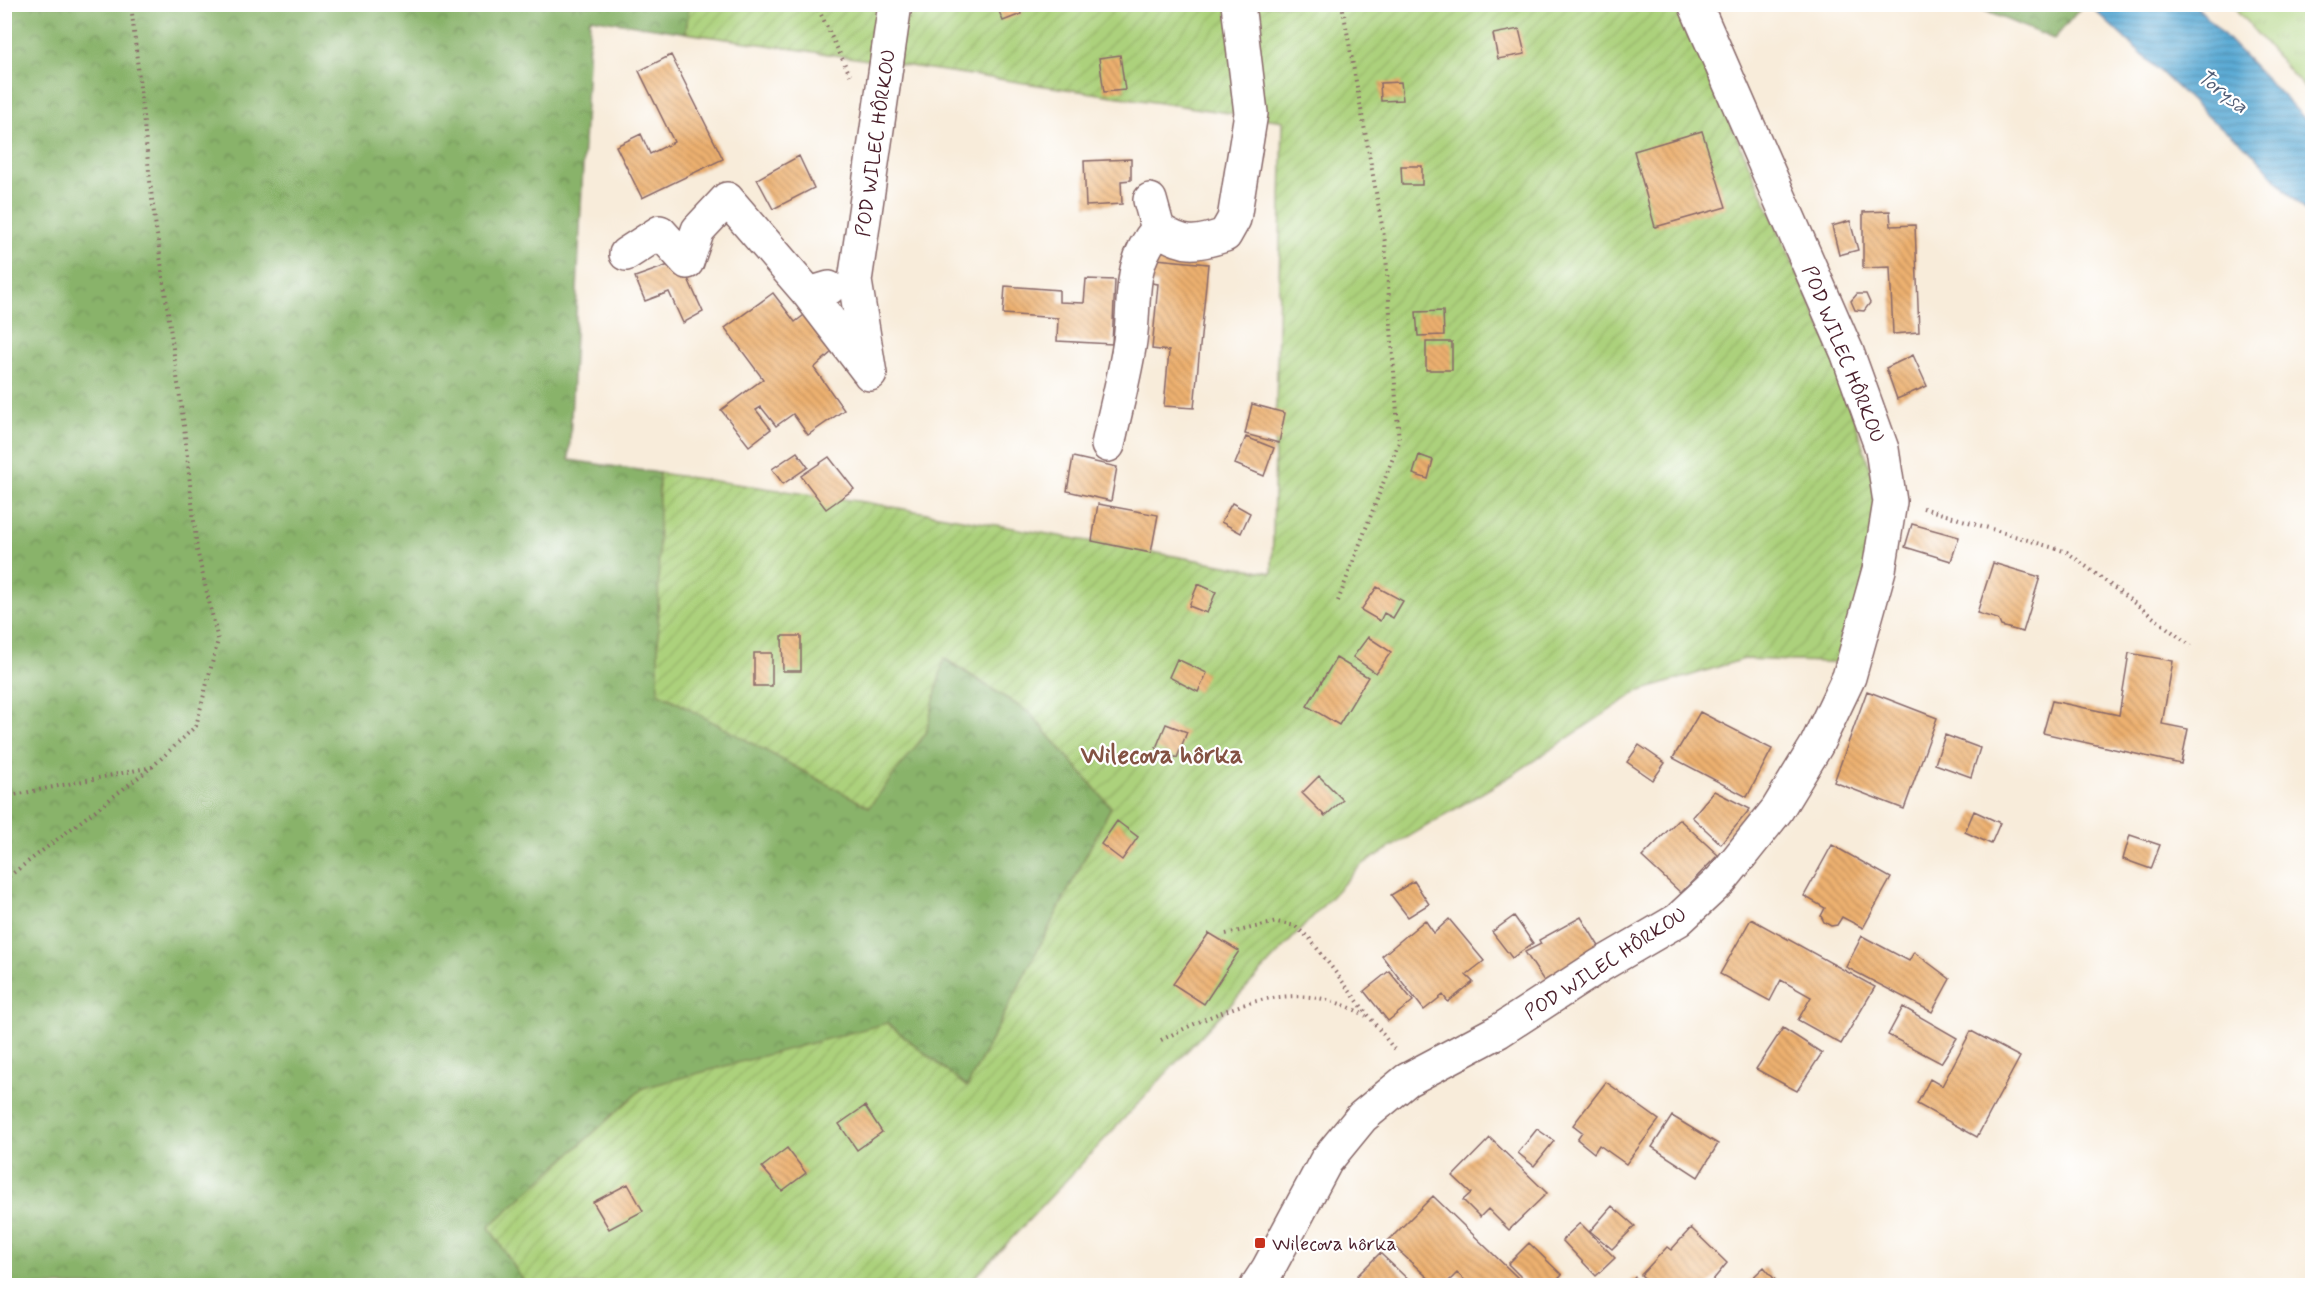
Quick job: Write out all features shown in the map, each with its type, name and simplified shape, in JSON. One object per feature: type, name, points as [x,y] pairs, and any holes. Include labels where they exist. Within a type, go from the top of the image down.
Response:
[{"type":"street","name":"POD WILEC HÔRKOU","points":[[809,294],[870,374],[855,281],[895,4]]},
{"type":"street","points":[[1108,445],[1130,341],[1133,278],[1154,214],[1176,241],[1200,243],[1225,235],[1234,219],[1251,113],[1238,4]]},
{"type":"street","name":"POD WILEC HÔRKOU","points":[[1257,1286],[1326,1161],[1362,1117],[1407,1080],[1499,1032],[1599,966],[1678,920],[1721,880],[1778,810],[1816,746],[1849,677],[1879,570],[1890,502],[1882,449],[1847,352],[1695,4]]},
{"type":"street","points":[[626,254],[660,232],[687,262],[698,230],[727,199],[809,294],[855,281]]},
{"type":"path","points":[[4,880],[152,767],[196,726],[218,640],[197,549],[184,426],[152,199],[130,4]]},
{"type":"path","points":[[816,4],[845,69],[880,110]]},
{"type":"path","points":[[1338,601],[1399,442],[1385,242],[1342,4]]},
{"type":"path","points":[[1890,502],[1932,509],[2067,552],[2191,646]]},
{"type":"path","points":[[4,797],[152,767]]},
{"type":"path","points":[[1161,1040],[1212,1015],[1252,1001],[1292,996],[1323,999],[1351,1007],[1369,1018],[1310,939],[1295,926],[1277,922],[1226,934]]},
{"type":"green space","points":[[5,5],[689,5],[686,33],[590,18],[569,460],[659,473],[659,692],[926,733],[943,658],[1030,713],[1111,807],[967,1087],[887,1023],[489,1227],[526,1285],[5,1286]]},
{"type":"green space","points":[[689,5],[1678,5],[1835,358],[1879,497],[1850,663],[1744,659],[1637,692],[1512,775],[1361,865],[968,1285],[526,1285],[489,1227],[643,1088],[887,1023],[967,1087],[1111,807],[1030,713],[944,658],[926,733],[869,807],[658,692],[659,473],[864,502],[1272,573],[1283,121],[686,33]]},
{"type":"green space","points":[[1970,5],[2083,5],[2054,39]]},
{"type":"green space","points":[[2232,5],[2312,5],[2312,97]]},
{"type":"water","name":"Torysa","points":[[2089,5],[2195,5],[2312,126],[2312,219],[2249,149],[2213,121]]},
{"type":"building","points":[[996,4],[1018,4],[1021,14],[1003,21]]},
{"type":"building","points":[[1519,29],[1525,54],[1498,59],[1493,34]]},
{"type":"building","points":[[671,55],[723,159],[642,198],[616,146],[641,134],[650,154],[674,142],[639,71]]},
{"type":"building","points":[[1120,55],[1125,90],[1104,92],[1099,58]]},
{"type":"building","points":[[1401,82],[1403,100],[1381,101],[1380,83]]},
{"type":"building","points":[[1702,131],[1726,207],[1655,227],[1634,151]]},
{"type":"building","points":[[799,156],[814,188],[773,209],[757,179]]},
{"type":"building","points":[[1131,159],[1131,180],[1121,181],[1122,204],[1086,206],[1084,161]]},
{"type":"building","points":[[1401,166],[1422,166],[1422,185],[1402,185]]},
{"type":"building","points":[[1890,211],[1891,226],[1915,225],[1919,332],[1893,334],[1890,267],[1863,268],[1863,212]]},
{"type":"building","points":[[1850,221],[1858,250],[1839,255],[1832,226]]},
{"type":"building","points":[[1156,259],[1208,264],[1194,408],[1164,406],[1169,351],[1152,349],[1158,284],[1145,282]]},
{"type":"building","points":[[680,261],[703,312],[683,323],[669,292],[645,301],[635,277]]},
{"type":"building","points":[[1086,279],[1115,280],[1112,344],[1057,341],[1058,318],[1003,314],[1005,286],[1059,290],[1059,302],[1084,303]]},
{"type":"building","points":[[773,293],[795,322],[812,309],[835,349],[814,368],[844,410],[808,435],[793,414],[776,426],[761,407],[756,410],[771,429],[749,446],[721,410],[763,379],[725,328]]},
{"type":"building","points":[[1857,294],[1866,294],[1870,303],[1864,311],[1855,310],[1851,301]]},
{"type":"building","points":[[1443,311],[1444,335],[1418,336],[1416,312]]},
{"type":"building","points":[[1426,342],[1452,342],[1452,370],[1426,370]]},
{"type":"building","points":[[1913,355],[1927,386],[1897,399],[1886,368]]},
{"type":"building","points":[[1252,404],[1285,413],[1279,443],[1245,434]]},
{"type":"building","points":[[1246,437],[1274,448],[1264,476],[1235,464]]},
{"type":"building","points":[[797,452],[808,467],[783,484],[772,469]]},
{"type":"building","points":[[1419,455],[1433,460],[1428,479],[1413,474]]},
{"type":"building","points":[[829,457],[854,489],[826,509],[801,476]]},
{"type":"building","points":[[1073,457],[1117,467],[1111,501],[1067,491]]},
{"type":"building","points":[[1232,503],[1250,513],[1241,533],[1221,522]]},
{"type":"building","points":[[1098,504],[1158,515],[1151,553],[1092,541]]},
{"type":"building","points":[[1912,524],[1959,537],[1951,561],[1905,547]]},
{"type":"building","points":[[1993,563],[2040,577],[2023,632],[2001,626],[1998,619],[1977,613]]},
{"type":"building","points":[[1198,584],[1216,592],[1207,613],[1189,606]]},
{"type":"building","points":[[1377,587],[1403,601],[1393,618],[1384,613],[1380,621],[1361,610]]},
{"type":"building","points":[[782,636],[801,636],[801,671],[783,671]]},
{"type":"building","points":[[1368,637],[1391,652],[1376,673],[1353,657]]},
{"type":"building","points":[[754,653],[772,653],[772,686],[754,686]]},
{"type":"building","points":[[2129,653],[2173,661],[2162,724],[2188,729],[2181,764],[2043,733],[2052,701],[2119,715]]},
{"type":"building","points":[[1336,658],[1368,677],[1339,725],[1307,706]]},
{"type":"building","points":[[1177,659],[1207,673],[1198,692],[1169,677]]},
{"type":"building","points":[[1867,691],[1937,718],[1904,809],[1834,782]]},
{"type":"building","points":[[1700,712],[1772,749],[1747,797],[1673,758]]},
{"type":"building","points":[[1166,724],[1187,732],[1177,758],[1156,748]]},
{"type":"building","points":[[1945,735],[1980,748],[1971,777],[1935,764]]},
{"type":"building","points":[[1639,745],[1665,763],[1653,780],[1627,762]]},
{"type":"building","points":[[1319,776],[1343,800],[1325,816],[1302,793]]},
{"type":"building","points":[[1714,791],[1750,809],[1721,844],[1692,817]]},
{"type":"building","points":[[1974,811],[2000,823],[1991,844],[1965,832]]},
{"type":"building","points":[[1679,819],[1718,855],[1681,893],[1642,857]]},
{"type":"building","points":[[1117,821],[1138,837],[1122,860],[1101,844]]},
{"type":"building","points":[[2130,835],[2160,845],[2151,869],[2123,859]]},
{"type":"building","points":[[1832,845],[1891,878],[1863,928],[1842,917],[1837,925],[1831,926],[1824,922],[1821,916],[1825,908],[1804,896]]},
{"type":"building","points":[[1414,881],[1429,904],[1408,917],[1391,895]]},
{"type":"building","points":[[1514,916],[1533,943],[1512,958],[1492,932]]},
{"type":"building","points":[[1581,917],[1600,948],[1544,981],[1525,952],[1541,944],[1539,940]]},
{"type":"building","points":[[1449,919],[1484,961],[1466,975],[1473,982],[1448,1002],[1443,995],[1424,1010],[1382,956],[1425,920],[1434,933]]},
{"type":"building","points":[[1751,919],[1875,987],[1841,1044],[1798,1020],[1811,997],[1781,980],[1770,1001],[1720,974]]},
{"type":"building","points":[[1209,933],[1239,951],[1204,1004],[1173,984]]},
{"type":"building","points":[[1862,936],[1909,961],[1914,952],[1950,979],[1932,1012],[1846,967]]},
{"type":"building","points":[[1389,971],[1413,1001],[1388,1021],[1364,991]]},
{"type":"building","points":[[1903,1007],[1957,1038],[1941,1063],[1888,1035]]},
{"type":"building","points":[[1783,1028],[1822,1053],[1797,1091],[1756,1069]]},
{"type":"building","points":[[1971,1031],[2020,1057],[1977,1137],[1917,1104],[1930,1079],[1942,1086]]},
{"type":"building","points":[[1606,1082],[1659,1120],[1626,1164],[1599,1145],[1594,1153],[1577,1139],[1582,1132],[1573,1125]]},
{"type":"building","points":[[865,1106],[882,1132],[857,1150],[839,1124]]},
{"type":"building","points":[[1672,1116],[1718,1144],[1698,1177],[1652,1147]]},
{"type":"building","points":[[1537,1129],[1554,1141],[1534,1166],[1518,1153]]},
{"type":"building","points":[[1490,1138],[1547,1193],[1509,1230],[1488,1209],[1480,1217],[1463,1200],[1471,1193],[1453,1176]]},
{"type":"building","points":[[787,1148],[806,1173],[782,1191],[762,1167]]},
{"type":"building","points":[[628,1184],[643,1211],[609,1229],[593,1202]]},
{"type":"building","points":[[1433,1196],[1519,1279],[1512,1286],[1471,1286],[1457,1273],[1444,1286],[1437,1286],[1388,1241]]},
{"type":"building","points":[[1612,1206],[1635,1226],[1612,1249],[1590,1231]]},
{"type":"building","points":[[1580,1223],[1615,1258],[1596,1276],[1562,1240]]},
{"type":"building","points":[[1691,1228],[1727,1263],[1708,1286],[1653,1286],[1641,1275],[1667,1247],[1671,1250]]},
{"type":"building","points":[[1529,1243],[1562,1275],[1552,1286],[1530,1286],[1508,1264]]},
{"type":"building","points":[[1380,1253],[1415,1286],[1367,1286],[1357,1276]]},
{"type":"building","points":[[1764,1267],[1776,1281],[1771,1286],[1748,1286],[1746,1284]]},
{"type":"building","points":[[1635,1277],[1644,1286],[1627,1286]]},
{"type":"place","name":"Wilecova hôrka","points":[[1260,1243]]},
{"type":"district","name":"Wilecova hôrka","points":[[1162,754]]}]
